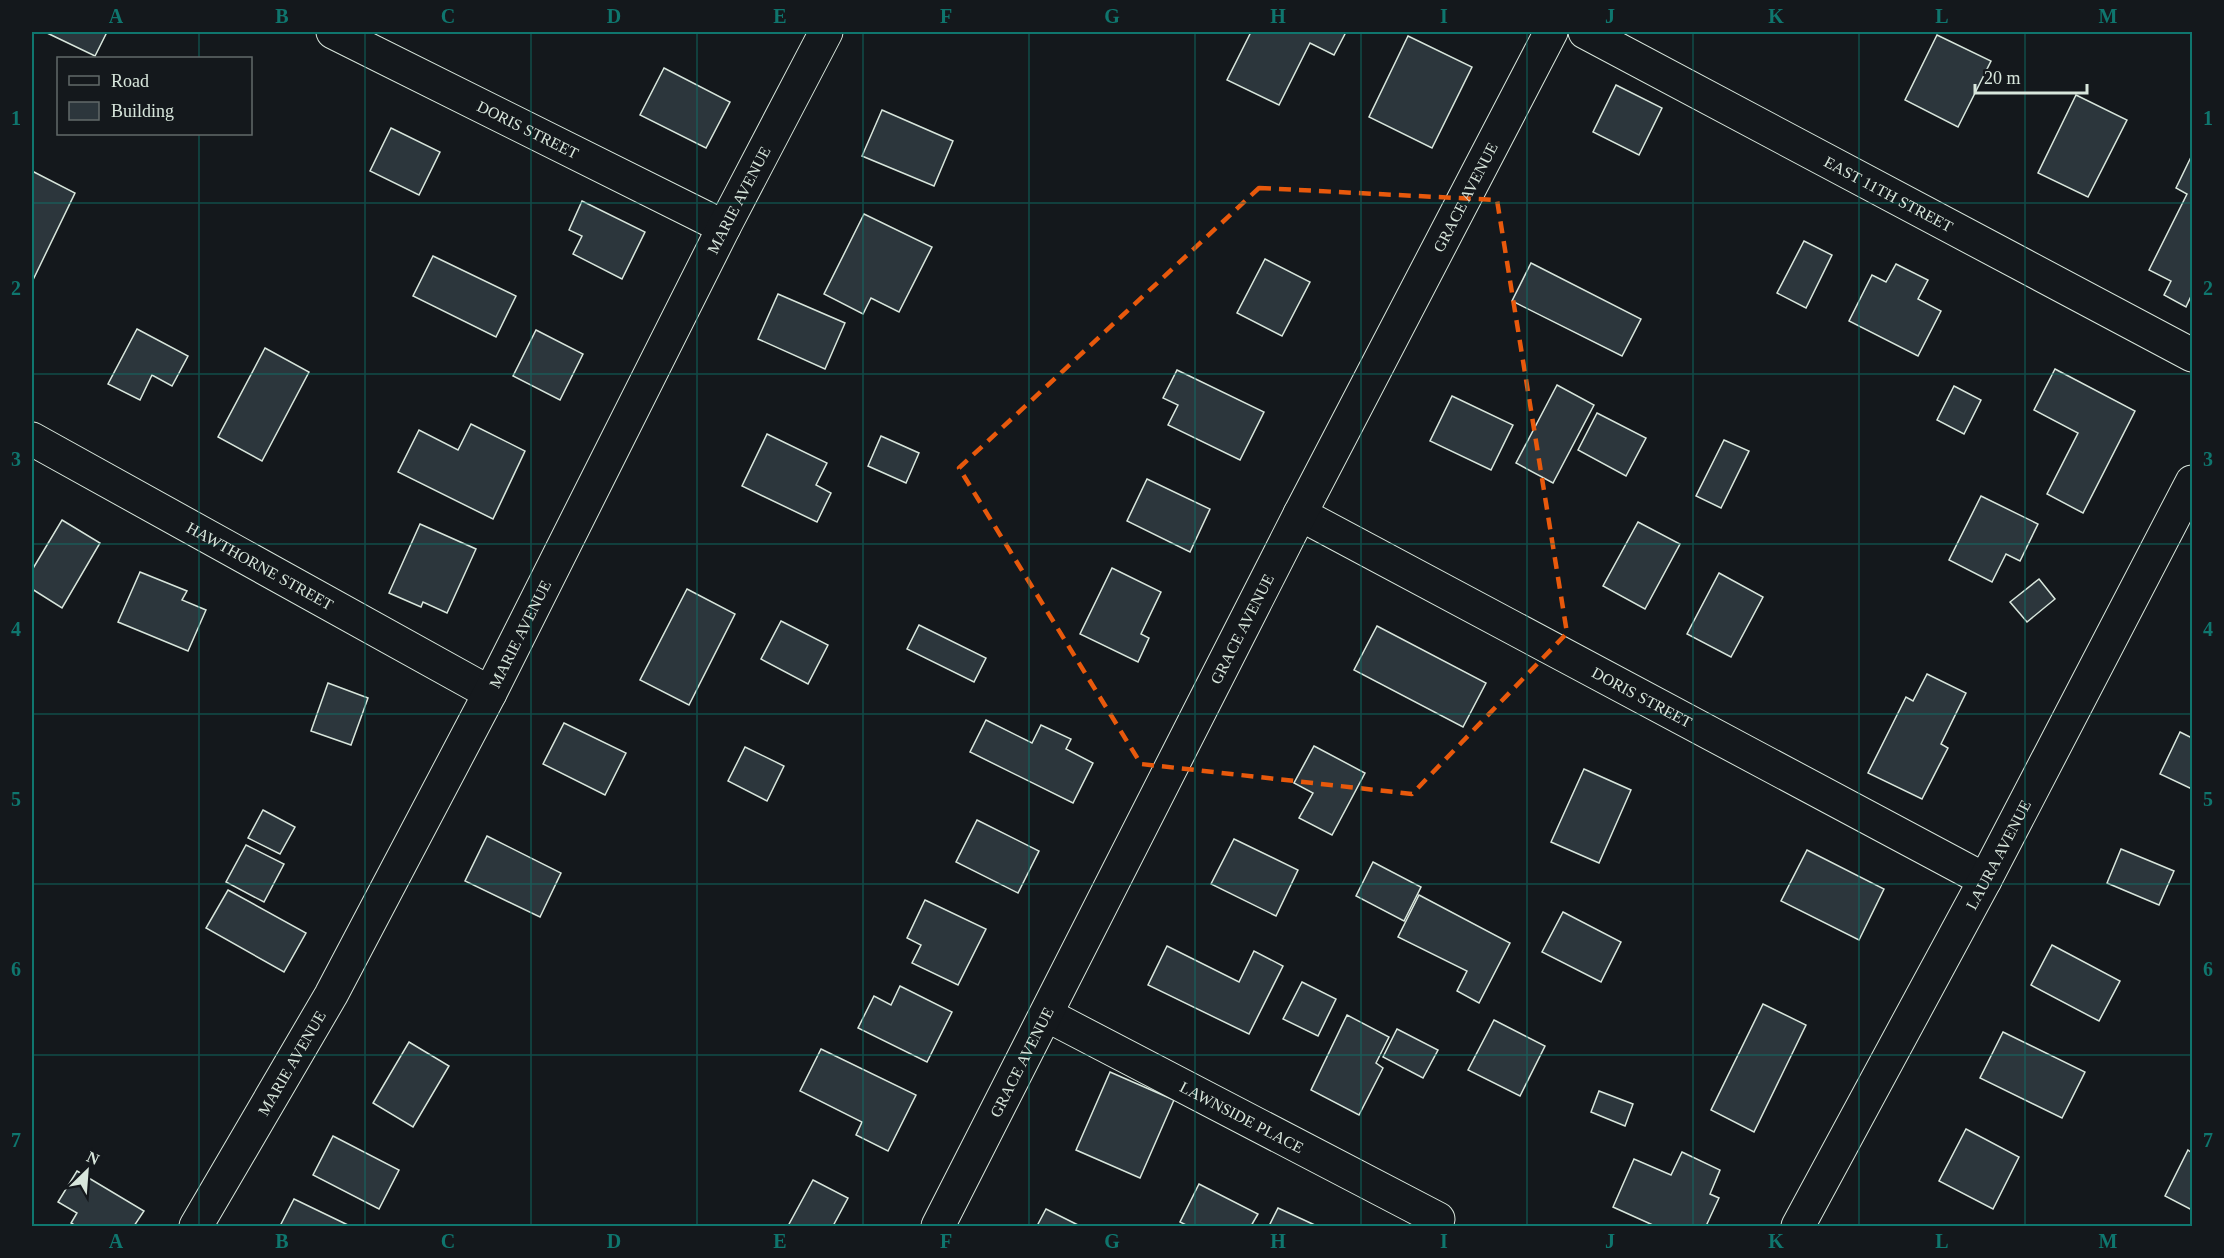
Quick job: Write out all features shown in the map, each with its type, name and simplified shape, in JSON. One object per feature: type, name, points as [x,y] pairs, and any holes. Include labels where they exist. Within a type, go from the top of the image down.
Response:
[{"type":"street","name":"DORIS STREET","points":[[333,32],[723,226]]},
{"type":"street","name":"MARIE AVENUE","points":[[196,1227],[331,995],[490,693],[723,226],[826,32]]},
{"type":"street","name":"GRACE AVENUE","points":[[938,1227],[1300,514],[1551,32]]},
{"type":"street","name":"EAST 11TH STREET","points":[[1585,32],[2193,355]]},
{"type":"street","name":"HAWTHORNE STREET","points":[[32,439],[490,693]]},
{"type":"street","name":"LAURA AVENUE","points":[[1798,1227],[1985,880],[2193,482]]},
{"type":"street","name":"DORIS STREET","points":[[1300,514],[1985,880]]},
{"type":"street","name":"LAWNSIDE PLACE","points":[[1047,1015],[1438,1219]]},
{"type":"highlighted area","points":[[1259,188],[1497,200],[1567,633],[1412,794],[1141,764],[959,468]]},
{"type":"building","points":[[45,32],[107,32],[95,56]]},
{"type":"building","points":[[1251,32],[1346,32],[1334,55],[1310,43],[1279,105],[1227,80]]},
{"type":"building","points":[[1937,35],[1991,61],[1958,127],[1905,100]]},
{"type":"building","points":[[1408,36],[1472,67],[1432,148],[1369,117]]},
{"type":"building","points":[[664,68],[730,102],[706,148],[640,115]]},
{"type":"building","points":[[1616,85],[1662,108],[1639,155],[1593,132]]},
{"type":"building","points":[[2076,95],[2127,120],[2088,197],[2038,173]]},
{"type":"building","points":[[882,110],[953,141],[934,186],[862,156]]},
{"type":"building","points":[[391,128],[440,152],[419,195],[370,171]]},
{"type":"building","points":[[2192,155],[2192,294],[2186,307],[2164,295],[2171,281],[2149,270],[2187,194],[2176,188]]},
{"type":"building","points":[[32,171],[75,193],[32,282]]},
{"type":"building","points":[[582,201],[645,232],[622,279],[573,254],[582,236],[569,230]]},
{"type":"building","points":[[864,214],[932,247],[899,312],[871,298],[863,314],[824,294]]},
{"type":"building","points":[[1804,241],[1832,255],[1806,308],[1777,293]]},
{"type":"building","points":[[433,256],[516,296],[496,337],[413,296]]},
{"type":"building","points":[[1265,259],[1310,282],[1282,336],[1237,313]]},
{"type":"building","points":[[1531,263],[1641,319],[1622,356],[1512,301]]},
{"type":"building","points":[[1896,264],[1928,280],[1918,299],[1941,311],[1918,356],[1849,321],[1872,275],[1886,282]]},
{"type":"building","points":[[778,294],[845,323],[825,369],[758,339]]},
{"type":"building","points":[[137,329],[188,356],[172,386],[152,375],[140,400],[108,384]]},
{"type":"building","points":[[536,330],[583,354],[560,400],[513,376]]},
{"type":"building","points":[[265,348],[309,372],[262,461],[218,437]]},
{"type":"building","points":[[2055,369],[2135,411],[2083,513],[2047,494],[2078,433],[2034,410]]},
{"type":"building","points":[[1177,370],[1264,412],[1240,460],[1168,425],[1178,405],[1163,398]]},
{"type":"building","points":[[1557,385],[1594,405],[1553,483],[1516,463]]},
{"type":"building","points":[[1954,386],[1981,400],[1964,434],[1937,420]]},
{"type":"building","points":[[1452,396],[1513,425],[1491,470],[1430,441]]},
{"type":"building","points":[[1597,413],[1646,438],[1626,476],[1578,450]]},
{"type":"building","points":[[471,424],[525,451],[493,519],[398,472],[419,430],[458,450]]},
{"type":"building","points":[[767,434],[827,463],[816,485],[831,493],[817,522],[742,486]]},
{"type":"building","points":[[881,436],[919,453],[906,483],[868,466]]},
{"type":"building","points":[[1724,440],[1749,451],[1721,508],[1696,496]]},
{"type":"building","points":[[1147,479],[1210,509],[1190,552],[1127,521]]},
{"type":"building","points":[[1981,496],[2038,524],[2020,561],[2006,554],[1992,582],[1949,560]]},
{"type":"building","points":[[62,520],[100,543],[62,608],[32,589],[32,570]]},
{"type":"building","points":[[1638,522],[1680,544],[1645,609],[1603,586]]},
{"type":"building","points":[[420,524],[476,549],[447,613],[423,602],[421,607],[389,593]]},
{"type":"building","points":[[1112,568],[1161,592],[1141,634],[1149,638],[1138,662],[1080,634]]},
{"type":"building","points":[[140,572],[187,591],[182,600],[206,610],[188,651],[118,622]]},
{"type":"building","points":[[1719,573],[1763,597],[1731,657],[1687,634]]},
{"type":"building","points":[[2039,579],[2055,599],[2027,622],[2010,602]]},
{"type":"building","points":[[687,589],[735,614],[689,705],[640,680]]},
{"type":"building","points":[[781,621],[828,645],[808,684],[761,659]]},
{"type":"building","points":[[919,625],[986,658],[974,682],[907,649]]},
{"type":"building","points":[[1377,626],[1486,683],[1463,727],[1354,670]]},
{"type":"building","points":[[1927,674],[1966,693],[1941,744],[1948,748],[1922,799],[1868,773],[1906,697],[1913,701]]},
{"type":"building","points":[[328,683],[368,698],[351,745],[311,731]]},
{"type":"building","points":[[986,720],[1032,743],[1041,725],[1071,739],[1066,749],[1093,763],[1073,803],[970,752]]},
{"type":"building","points":[[564,723],[626,753],[605,795],[543,764]]},
{"type":"building","points":[[2180,732],[2192,738],[2192,789],[2160,774]]},
{"type":"building","points":[[1314,746],[1365,773],[1332,835],[1299,818],[1313,793],[1294,783]]},
{"type":"building","points":[[745,747],[784,766],[767,801],[728,781]]},
{"type":"building","points":[[1584,769],[1631,790],[1599,863],[1551,842]]},
{"type":"building","points":[[263,810],[295,827],[280,854],[248,838]]},
{"type":"building","points":[[977,820],[1039,851],[1018,893],[956,862]]},
{"type":"building","points":[[487,836],[561,873],[540,917],[465,881]]},
{"type":"building","points":[[1234,839],[1298,870],[1276,916],[1211,884]]},
{"type":"building","points":[[246,845],[284,864],[264,902],[226,882]]},
{"type":"building","points":[[2121,849],[2174,871],[2159,905],[2107,883]]},
{"type":"building","points":[[1807,850],[1884,889],[1859,940],[1781,901]]},
{"type":"building","points":[[1373,862],[1421,887],[1404,921],[1356,896]]},
{"type":"building","points":[[228,890],[306,933],[284,972],[206,928]]},
{"type":"building","points":[[1419,895],[1510,943],[1479,1003],[1457,991],[1467,971],[1398,937]]},
{"type":"building","points":[[925,900],[986,929],[958,985],[912,963],[921,945],[907,938]]},
{"type":"building","points":[[1563,912],[1621,942],[1601,982],[1542,952]]},
{"type":"building","points":[[2052,945],[2120,981],[2099,1021],[2031,985]]},
{"type":"building","points":[[1167,946],[1239,982],[1254,951],[1283,966],[1249,1034],[1148,985]]},
{"type":"building","points":[[1302,982],[1336,999],[1318,1036],[1283,1019]]},
{"type":"building","points":[[900,986],[952,1012],[927,1062],[858,1028],[874,996],[891,1005]]},
{"type":"building","points":[[1763,1004],[1806,1025],[1754,1132],[1711,1110]]},
{"type":"building","points":[[1347,1015],[1389,1037],[1376,1063],[1383,1068],[1359,1115],[1311,1090]]},
{"type":"building","points":[[1494,1020],[1545,1046],[1520,1096],[1468,1070]]},
{"type":"building","points":[[1397,1029],[1438,1050],[1423,1078],[1383,1057]]},
{"type":"building","points":[[2003,1032],[2085,1072],[2062,1118],[1980,1078]]},
{"type":"building","points":[[409,1042],[449,1066],[413,1127],[373,1103]]},
{"type":"building","points":[[821,1049],[916,1095],[888,1151],[856,1135],[862,1122],[800,1091]]},
{"type":"building","points":[[1110,1072],[1174,1100],[1140,1178],[1076,1150]]},
{"type":"building","points":[[1599,1091],[1633,1104],[1625,1126],[1591,1112]]},
{"type":"building","points":[[1966,1129],[2019,1157],[1993,1209],[1939,1181]]},
{"type":"building","points":[[333,1136],[399,1170],[379,1209],[313,1175]]},
{"type":"building","points":[[2188,1150],[2192,1153],[2192,1210],[2165,1196]]},
{"type":"building","points":[[1682,1152],[1720,1170],[1710,1194],[1719,1198],[1706,1226],[1655,1226],[1613,1207],[1634,1159],[1671,1175]]},
{"type":"building","points":[[77,1171],[144,1211],[134,1226],[76,1226],[71,1223],[77,1213],[58,1202]]},
{"type":"building","points":[[813,1180],[848,1198],[833,1226],[788,1226]]},
{"type":"building","points":[[1199,1184],[1258,1214],[1251,1226],[1188,1226],[1180,1222]]},
{"type":"building","points":[[294,1199],[350,1226],[280,1226]]},
{"type":"building","points":[[1278,1208],[1317,1226],[1269,1226]]},
{"type":"building","points":[[1046,1209],[1080,1226],[1037,1226]]}]
